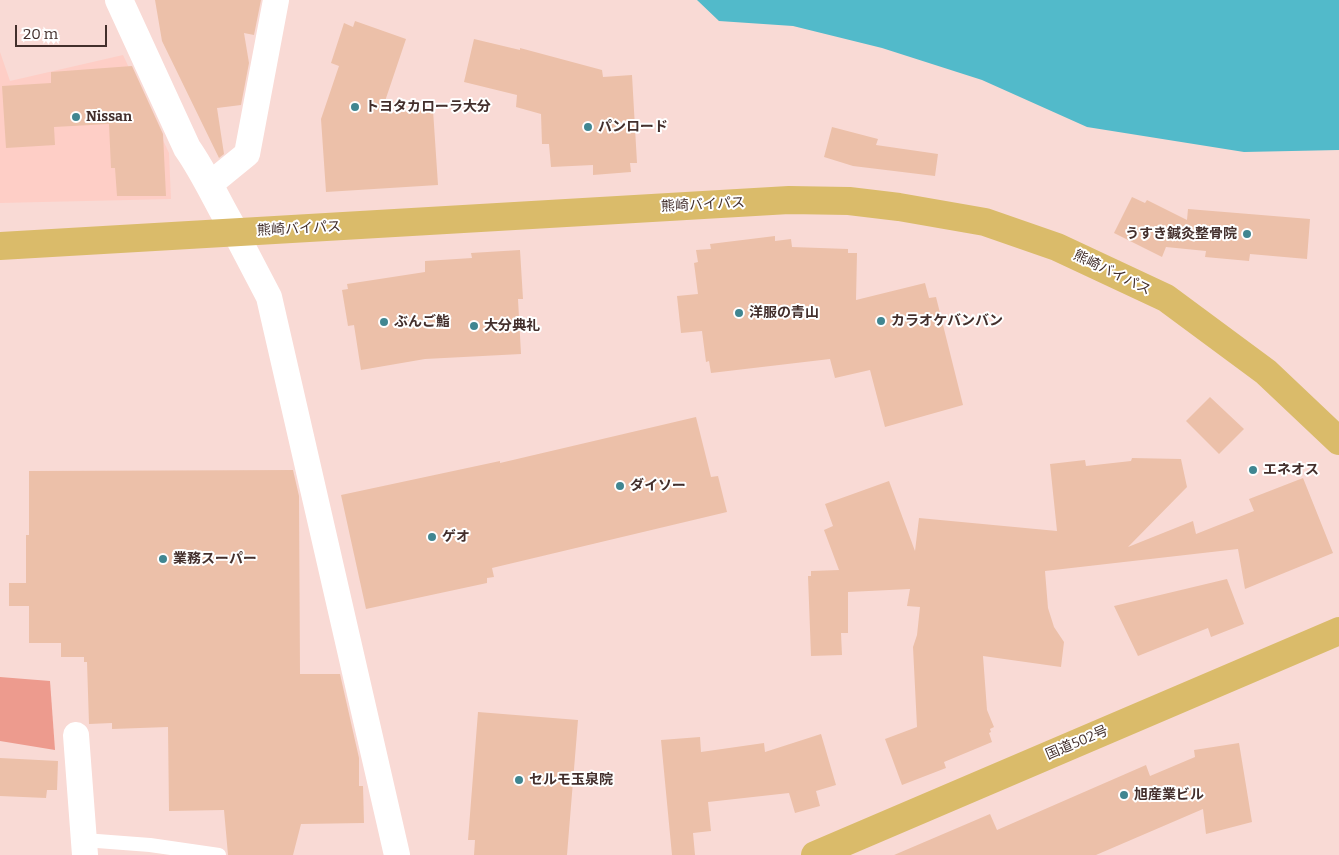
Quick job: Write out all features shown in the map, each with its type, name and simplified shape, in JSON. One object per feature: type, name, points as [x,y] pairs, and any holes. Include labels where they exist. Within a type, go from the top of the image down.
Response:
[{"type":"highway","name":"熊崎バイパス","points":[[0,246],[789,200],[849,201],[899,207],[985,222],[1057,247],[1166,298],[1266,372],[1339,441]]},
{"type":"highway","name":"国道502号","points":[[815,855],[1339,631]]},
{"type":"street","points":[[119,0],[187,148],[202,168],[216,201],[235,232],[269,297],[397,855]]},
{"type":"street","points":[[209,185],[246,154],[276,0]]},
{"type":"street","points":[[76,735],[84,847]]},
{"type":"lane","points":[[84,847],[150,845],[219,855]]},
{"type":"shaded area","name":"Nissan","points":[[0,52],[10,81],[123,55],[169,153],[171,199],[0,203]]},
{"type":"shaded area","points":[[0,677],[50,681],[55,750],[0,741]]},
{"type":"water","points":[[697,0],[1339,0],[1339,150],[1244,152],[1087,127],[982,80],[882,48],[793,26],[719,21]]},
{"type":"building","points":[[155,0],[261,0],[254,35],[244,33],[249,63],[241,105],[217,108],[224,154],[219,158],[162,41]]},
{"type":"building","name":"トヨタカローラ大分","points":[[355,21],[406,39],[381,113],[433,110],[438,185],[326,192],[321,119],[339,66],[331,63],[344,23],[353,27]]},
{"type":"building","name":"パンロード","points":[[474,39],[520,50],[520,48],[602,70],[603,77],[632,75],[637,163],[630,163],[631,172],[593,175],[593,165],[551,167],[549,144],[542,144],[541,114],[516,107],[517,95],[464,82]]},
{"type":"building","points":[[132,66],[163,134],[166,196],[117,196],[115,168],[111,168],[109,124],[54,127],[55,145],[6,148],[2,86],[51,83],[51,72]]},
{"type":"building","points":[[832,127],[878,139],[876,145],[938,154],[935,176],[853,166],[824,157]]},
{"type":"building","name":"うすき鍼灸整骨院","points":[[1132,197],[1145,203],[1147,200],[1187,220],[1188,209],[1310,219],[1307,259],[1250,254],[1249,261],[1205,257],[1206,251],[1166,247],[1162,257],[1114,233]]},
{"type":"building","points":[[775,236],[775,241],[791,239],[792,247],[848,249],[848,253],[857,253],[856,300],[925,283],[929,298],[936,297],[963,405],[885,427],[870,370],[835,378],[830,359],[711,373],[709,361],[706,362],[702,331],[681,333],[677,296],[698,294],[694,263],[698,262],[696,250],[711,249],[710,244]]},
{"type":"building","points":[[520,250],[523,299],[518,299],[521,354],[425,359],[361,370],[354,325],[348,326],[342,290],[348,289],[347,284],[425,272],[425,261],[472,258],[471,253]]},
{"type":"building","points":[[1210,397],[1244,429],[1219,454],[1186,421]]},
{"type":"building","points":[[696,417],[711,477],[718,476],[727,512],[492,568],[494,577],[487,578],[487,583],[366,609],[341,495],[500,461],[500,463]]},
{"type":"building","points":[[1132,458],[1181,459],[1187,487],[1128,547],[1193,521],[1196,534],[1254,511],[1249,499],[1303,478],[1333,553],[1245,589],[1238,549],[1045,571],[1048,608],[1054,627],[1064,642],[1061,667],[983,656],[987,710],[994,727],[990,729],[991,732],[989,733],[992,742],[944,762],[946,768],[902,785],[885,739],[917,727],[913,647],[917,635],[920,607],[907,606],[910,589],[848,592],[848,633],[841,633],[842,655],[811,656],[808,576],[811,576],[811,571],[839,570],[824,530],[833,526],[825,504],[889,481],[915,551],[919,518],[1057,531],[1050,464],[1085,460],[1086,466],[1131,461]]},
{"type":"building","points":[[293,470],[299,496],[300,674],[340,674],[359,758],[359,786],[363,786],[364,823],[301,824],[293,855],[228,855],[224,810],[169,811],[168,727],[112,729],[112,723],[89,724],[87,662],[84,662],[84,657],[61,657],[61,643],[29,643],[29,606],[9,606],[9,583],[26,583],[26,535],[29,535],[29,471]]},
{"type":"building","points":[[1227,579],[1244,624],[1211,637],[1208,628],[1138,656],[1114,606]]},
{"type":"building","name":"セルモ玉泉院","points":[[478,712],[578,720],[567,855],[474,855],[475,840],[468,840]]},
{"type":"building","points":[[821,734],[836,785],[816,791],[820,806],[795,813],[789,793],[708,802],[711,831],[693,833],[695,855],[672,855],[661,740],[700,737],[701,752],[764,743],[765,752]]},
{"type":"building","points":[[1239,743],[1252,822],[1206,834],[1203,809],[1096,855],[894,855],[990,814],[997,830],[1146,765],[1150,776],[1195,757],[1194,750]]},
{"type":"building","points":[[0,758],[58,761],[57,790],[47,790],[46,798],[0,796]]},
{"type":"place","name":"トヨタカローラ大分","points":[[355,107]]},
{"type":"place","name":"Nissan","points":[[76,117]]},
{"type":"place","name":"パンロード","points":[[588,127]]},
{"type":"place","name":"うすき鍼灸整骨院","points":[[1247,234]]},
{"type":"place","name":"洋服の青山","points":[[739,313]]},
{"type":"place","name":"カラオケバンバン","points":[[881,321]]},
{"type":"place","name":"ぶんご鮨","points":[[384,322]]},
{"type":"place","name":"大分典礼","points":[[474,326]]},
{"type":"place","name":"エネオス","points":[[1253,470]]},
{"type":"place","name":"ダイソー","points":[[620,486]]},
{"type":"place","name":"ゲオ","points":[[432,537]]},
{"type":"place","name":"業務スーパー","points":[[163,559]]},
{"type":"place","name":"セルモ玉泉院","points":[[519,780]]},
{"type":"place","name":"旭産業ビル","points":[[1124,795]]}]
